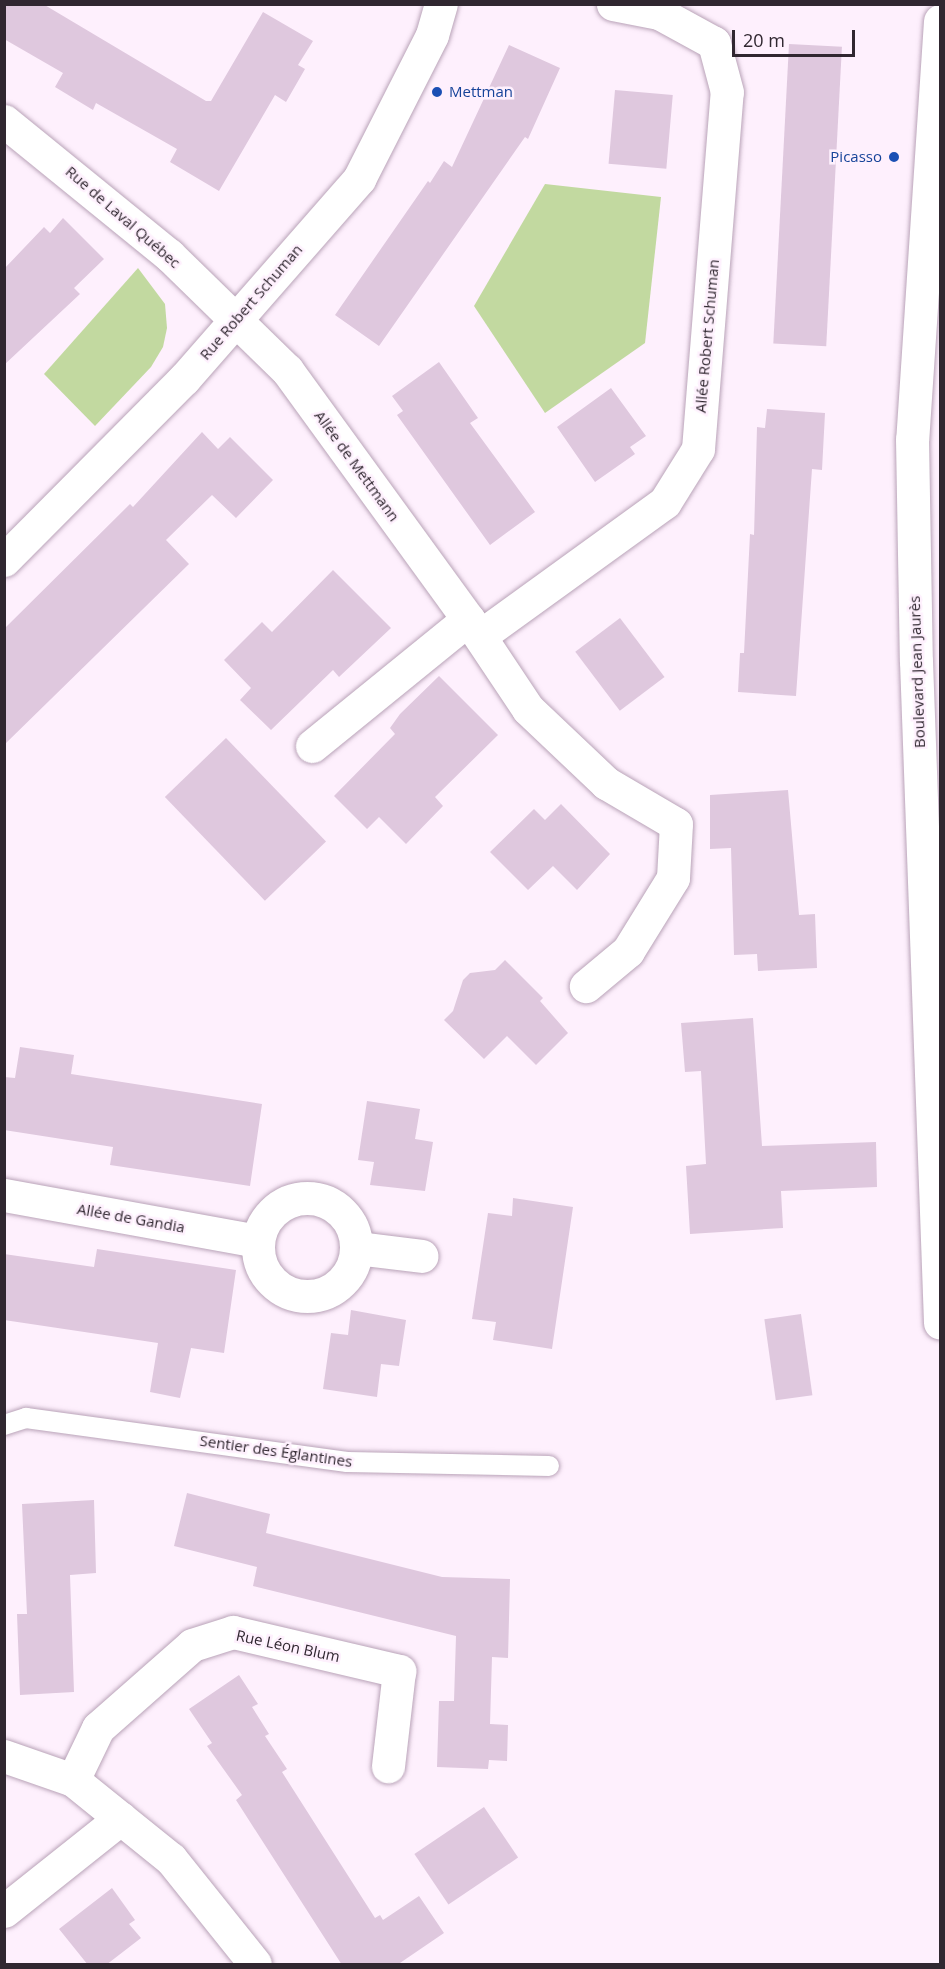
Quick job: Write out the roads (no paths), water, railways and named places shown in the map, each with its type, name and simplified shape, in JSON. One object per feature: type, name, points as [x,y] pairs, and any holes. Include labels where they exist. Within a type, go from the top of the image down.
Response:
[{"type":"street","name":"Rue Robert Schuman","points":[[4,560],[184,379],[359,179],[432,35],[441,4]]},
{"type":"street","name":"Allée Robert Schuman","points":[[474,627],[665,502],[698,449],[727,92],[714,43],[659,13],[613,4]]},
{"type":"street","name":"Boulevard Jean Jaurès","points":[[940,21],[939,73],[912,439],[916,661],[940,1323]]},
{"type":"street","name":"Rue de Laval Québec","points":[[4,121],[168,255],[237,319]]},
{"type":"street","name":"Allée de Mettmann","points":[[237,319],[287,370],[474,627],[528,709],[606,783],[676,824],[674,878],[628,951],[586,986]]},
{"type":"street","points":[[312,746],[474,627]]},
{"type":"street","name":"Allée de Gandia","points":[[4,1195],[258,1241]]},
{"type":"street","points":[[302,1197],[319,1199],[346,1217],[357,1248],[354,1263],[335,1289],[303,1297],[274,1285],[258,1257],[258,1241],[262,1225],[272,1212],[302,1197]]},
{"type":"street","points":[[357,1248],[422,1256]]},
{"type":"street","name":"Rue Léon Blum","points":[[74,1780],[98,1728],[192,1644],[233,1632],[399,1671],[388,1766]]},
{"type":"street","points":[[4,1756],[74,1780],[171,1858],[255,1965]]},
{"type":"street","points":[[4,1911],[121,1818]]},
{"type":"lane","name":"Sentier des Églantines","points":[[4,1425],[26,1418],[347,1462],[549,1466]]},
{"type":"place","name":"Mettman","points":[[437,92]]},
{"type":"place","name":"Picasso","points":[[894,157]]}]
